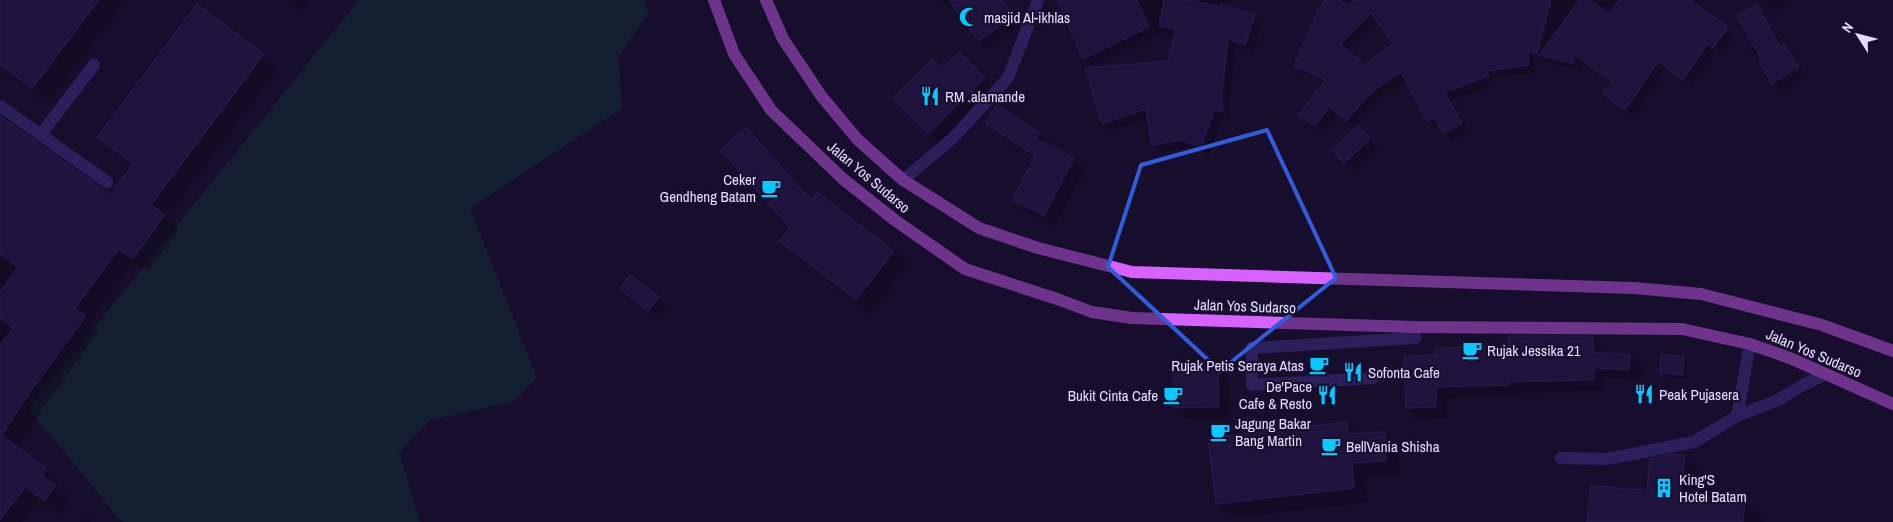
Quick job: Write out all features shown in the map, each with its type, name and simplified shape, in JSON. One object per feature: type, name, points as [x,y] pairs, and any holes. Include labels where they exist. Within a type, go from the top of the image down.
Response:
[{"type":"main road","name":"Jalan Yos Sudarso","points":[[714,0],[734,54],[771,110],[843,179],[896,222],[965,269],[1092,312],[1132,318],[1414,327],[1682,329],[1750,344],[1790,358],[1893,404]]},
{"type":"main road","name":"Jalan Yos Sudarso","points":[[766,0],[783,40],[822,97],[858,140],[903,180],[979,228],[1038,248],[1132,272],[1634,288],[1701,294],[1822,325],[1893,351]]},
{"type":"street","points":[[903,180],[953,138],[1008,78],[1038,0]]},
{"type":"street","points":[[41,134],[94,65]]},
{"type":"street","points":[[0,106],[107,182]]},
{"type":"street","points":[[1373,378],[1252,385],[1252,348],[1415,338],[1414,327]]},
{"type":"street","points":[[1737,416],[1750,344]]},
{"type":"street","points":[[1561,458],[1607,459],[1694,442],[1737,416],[1778,400],[1826,374]]},
{"type":"highlighted area","points":[[1267,130],[1336,278],[1220,371],[1108,267],[1141,165]]},
{"type":"green space","points":[[359,0],[644,0],[649,13],[618,57],[622,108],[470,208],[537,378],[512,402],[430,420],[399,453],[420,522],[122,522],[29,409]]},
{"type":"building","points":[[0,0],[99,0],[32,89],[0,65]]},
{"type":"building","points":[[949,0],[1003,0],[1014,16],[978,41]]},
{"type":"building","points":[[1057,0],[1137,0],[1149,27],[1083,59]]},
{"type":"building","points":[[1164,0],[1190,0],[1221,7],[1221,4],[1255,15],[1245,45],[1228,39],[1222,94],[1223,111],[1214,111],[1201,147],[1182,140],[1152,145],[1146,109],[1102,124],[1085,68],[1168,61],[1176,29],[1159,26]]},
{"type":"building","points":[[1325,0],[1340,0],[1348,5],[1353,0],[1551,0],[1537,54],[1528,52],[1529,65],[1487,71],[1489,76],[1445,92],[1462,123],[1444,134],[1434,118],[1427,121],[1401,72],[1373,91],[1346,121],[1329,107],[1315,126],[1299,115],[1325,80],[1294,66],[1318,10]],"holes":[[[1371,13],[1393,43],[1364,65],[1341,43]]]},
{"type":"building","points":[[1579,0],[1590,0],[1609,13],[1619,0],[1690,0],[1728,27],[1713,48],[1708,44],[1683,80],[1658,62],[1625,110],[1603,94],[1612,82],[1575,55],[1573,64],[1539,55]]},
{"type":"building","points":[[197,4],[264,54],[151,205],[165,215],[133,259],[119,249],[75,308],[86,316],[31,391],[2,435],[47,469],[42,476],[56,485],[44,501],[25,487],[0,520],[0,345],[13,328],[0,318],[0,292],[18,267],[0,254],[0,116],[111,195],[133,164],[97,137]]},
{"type":"building","points":[[1758,5],[1781,48],[1785,45],[1799,67],[1772,84],[1759,62],[1762,60],[1737,16]]},
{"type":"building","name":"RM .alamande","points":[[959,52],[985,78],[928,134],[892,98],[933,59],[942,68]]},
{"type":"building","points":[[997,105],[1040,133],[1036,139],[1074,158],[1044,216],[1012,200],[1035,156],[985,123]]},
{"type":"building","points":[[1358,125],[1370,139],[1344,163],[1332,150]]},
{"type":"building","points":[[746,127],[811,200],[817,192],[894,251],[856,300],[779,241],[790,227],[720,150]]},
{"type":"building","points":[[630,275],[659,297],[648,311],[620,289]]},
{"type":"building","points":[[1508,336],[1593,336],[1594,352],[1630,355],[1629,370],[1594,368],[1594,380],[1508,382],[1508,385],[1436,387],[1436,407],[1406,408],[1404,356],[1436,355],[1436,348],[1509,346]]},
{"type":"building","points":[[1661,355],[1684,356],[1683,375],[1660,373]]},
{"type":"building","points":[[1218,367],[1219,407],[1174,408],[1173,368]]},
{"type":"building","points":[[1347,422],[1348,434],[1385,432],[1386,461],[1352,463],[1354,488],[1216,504],[1208,438]]},
{"type":"building","name":"King'S Hotel Batam","points":[[1673,454],[1685,456],[1681,494],[1745,500],[1743,522],[1587,522],[1591,485],[1647,491],[1650,459]]},
{"type":"place","name":"masjid Al-ikhlas","points":[[969,17]]},
{"type":"place","name":"RM .alamande","points":[[930,96]]},
{"type":"place","name":"Ceker Gendheng Batam","points":[[771,188]]},
{"type":"place","name":"Rujak Jessika 21","points":[[1472,350]]},
{"type":"place","name":"Rujak Petis Seraya Atas","points":[[1319,365]]},
{"type":"place","name":"Sofonta Cafe","points":[[1353,372]]},
{"type":"place","name":"Peak Pujasera","points":[[1644,394]]},
{"type":"place","name":"Bukit Cinta Cafe","points":[[1173,395]]},
{"type":"place","name":"De'Pace Cafe & Resto","points":[[1327,395]]},
{"type":"place","name":"Jagung Bakar Bang Martin","points":[[1220,432]]},
{"type":"place","name":"BellVania Shisha","points":[[1331,446]]},
{"type":"place","name":"King'S Hotel Batam","points":[[1664,488]]}]
